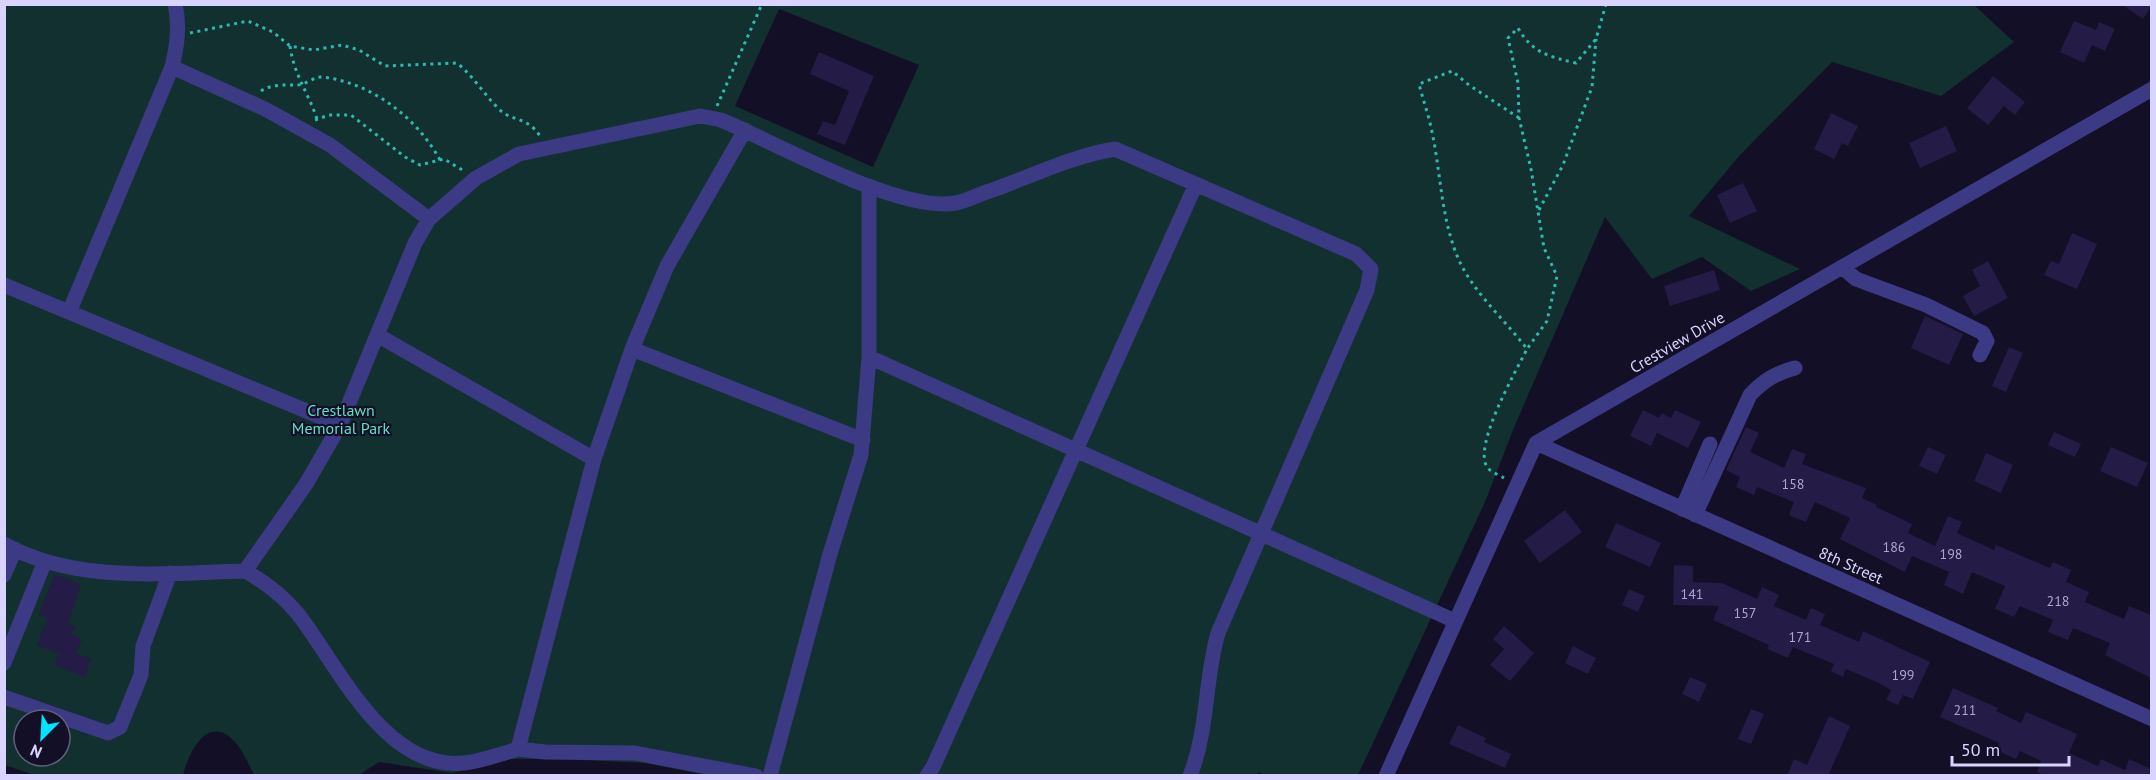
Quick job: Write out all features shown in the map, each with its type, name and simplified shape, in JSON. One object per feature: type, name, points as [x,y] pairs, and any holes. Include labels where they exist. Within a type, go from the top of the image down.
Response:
[{"type":"street","points":[[70,310],[172,67],[178,33],[175,4]]},
{"type":"street","points":[[172,67],[249,102],[330,145],[429,219]]},
{"type":"street","name":"Crestview Drive","points":[[1536,443],[2151,89]]},
{"type":"street","points":[[245,571],[306,484],[340,424],[379,336],[416,243],[429,219],[476,178],[519,154],[700,116],[745,130],[869,186],[913,202],[955,203],[1052,169],[1082,155],[1115,149],[1356,254],[1371,269],[1367,290],[1260,533],[1216,641],[1207,683],[1204,733],[1190,776]]},
{"type":"street","points":[[518,749],[594,459],[633,349],[667,266],[745,130]]},
{"type":"street","points":[[927,776],[1196,184]]},
{"type":"street","points":[[770,776],[830,554],[861,455],[869,357],[869,186]]},
{"type":"street","points":[[1842,267],[1856,279],[1926,305],[1983,333],[1987,341],[1980,355]]},
{"type":"street","points":[[4,285],[70,310],[340,424]]},
{"type":"street","points":[[379,336],[594,459]]},
{"type":"street","points":[[633,349],[863,440]]},
{"type":"street","points":[[869,357],[1455,621]]},
{"type":"street","points":[[1689,512],[1750,395],[1761,383],[1776,373],[1795,368]]},
{"type":"street","points":[[1386,776],[1536,443]]},
{"type":"street","name":"8th Street","points":[[1536,443],[2151,718]]},
{"type":"street","points":[[1689,512],[1710,444]]},
{"type":"street","points":[[4,575],[10,546],[45,561],[93,571],[170,573],[245,571],[266,583],[296,613],[381,729],[404,748],[431,759],[463,763],[518,749],[545,752],[635,753],[756,776]]},
{"type":"street","points":[[4,663],[45,561]]},
{"type":"street","points":[[4,697],[108,733],[120,728],[141,675],[143,646],[170,573]]},
{"type":"path","points":[[712,118],[762,4]]},
{"type":"path","points":[[1538,212],[1563,165],[1592,87],[1596,39],[1606,4]]},
{"type":"path","points":[[178,33],[192,33],[248,21],[273,32],[290,46],[315,50],[342,45],[359,50],[385,66],[457,63],[475,78],[500,110],[532,125],[548,147]]},
{"type":"path","points":[[1517,486],[1487,468],[1482,453],[1499,407],[1527,350],[1547,321],[1557,276],[1544,248],[1519,118],[1518,84],[1508,38],[1518,28],[1526,43],[1545,56],[1576,63],[1596,39]]},
{"type":"path","points":[[290,46],[300,85],[310,100],[316,119]]},
{"type":"path","points":[[1519,118],[1452,71],[1419,84],[1432,133],[1442,203],[1458,258],[1475,288],[1505,319],[1527,350]]},
{"type":"path","points":[[249,102],[264,88],[289,84],[300,85],[321,76],[356,85],[378,96],[412,120],[429,141],[440,160]]},
{"type":"path","points":[[302,130],[316,119],[351,115],[405,157],[420,165],[444,159],[476,178]]},
{"type":"green space","name":"Crestlawn Memorial Park","points":[[1973,4],[2014,42],[1941,96],[1832,62],[1740,155],[1689,216],[1800,269],[1751,291],[1702,257],[1652,279],[1605,217],[1513,430],[1485,502],[1358,775],[1267,776],[1259,772],[1254,776],[711,776],[645,763],[510,759],[452,773],[379,762],[359,775],[255,776],[236,743],[223,733],[214,732],[206,735],[194,748],[183,775],[38,776],[13,768],[72,768],[72,708],[12,708],[12,768],[4,765],[4,5]],"holes":[[[779,9],[919,65],[873,167],[735,106]]]},
{"type":"building","points":[[2121,4],[2151,4],[2151,6],[2143,19]]},
{"type":"building","points":[[2074,21],[2096,30],[2099,22],[2115,29],[2105,51],[2092,45],[2084,63],[2060,52]]},
{"type":"building","points":[[819,52],[874,76],[845,145],[817,134],[823,121],[835,125],[849,91],[810,74]]},
{"type":"building","points":[[1993,76],[2025,102],[2015,115],[2004,106],[1988,125],[1967,108]]},
{"type":"building","points":[[1831,113],[1858,126],[1848,146],[1842,143],[1834,159],[1814,149]]},
{"type":"building","points":[[1946,126],[1957,151],[1920,168],[1909,143]]},
{"type":"building","points":[[1743,183],[1757,211],[1730,223],[1717,195]]},
{"type":"building","points":[[2072,233],[2097,244],[2077,289],[2044,275],[2051,261],[2059,264]]},
{"type":"building","points":[[1988,261],[2008,298],[1974,316],[1963,296],[1980,286],[1972,270]]},
{"type":"building","points":[[1714,270],[1720,290],[1670,306],[1664,286]]},
{"type":"building","points":[[1925,316],[1963,334],[1949,365],[1911,348]]},
{"type":"building","points":[[2009,347],[2023,353],[2006,392],[1992,386]]},
{"type":"building","points":[[1643,410],[1659,418],[1662,413],[1671,418],[1675,410],[1701,422],[1688,448],[1657,433],[1651,446],[1630,436]]},
{"type":"building","points":[[1746,427],[1759,433],[1750,452],[1784,468],[1792,449],[1806,454],[1802,464],[1866,488],[1862,498],[1912,524],[1908,533],[1935,546],[1948,516],[1962,522],[1957,533],[1994,550],[1996,545],[2050,568],[2053,562],[2071,570],[2066,582],[2089,592],[2085,602],[2124,619],[2129,606],[2151,615],[2151,678],[2105,655],[2110,643],[2073,628],[2068,640],[2048,632],[2053,620],[2020,606],[2014,617],[1995,609],[2005,586],[1972,572],[1963,594],[1944,585],[1949,572],[1912,556],[1905,572],[1840,539],[1850,518],[1815,502],[1806,522],[1789,515],[1794,502],[1757,487],[1754,495],[1736,487],[1740,477],[1726,470]]},
{"type":"building","points":[[2054,432],[2081,444],[2075,457],[2048,445]]},
{"type":"building","points":[[1928,447],[1946,455],[1937,474],[1919,466]]},
{"type":"building","points":[[2111,447],[2148,463],[2137,487],[2100,471]]},
{"type":"building","points":[[1986,453],[2013,465],[2001,493],[1974,481]]},
{"type":"building","points":[[1565,510],[1582,532],[1540,563],[1524,541]]},
{"type":"building","points":[[1616,523],[1661,543],[1650,567],[1605,547]]},
{"type":"building","points":[[1674,565],[1693,566],[1693,582],[1722,583],[1757,599],[1762,587],[1779,595],[1774,606],[1806,620],[1811,608],[1825,614],[1820,625],[1859,642],[1863,631],[1930,662],[1913,699],[1903,695],[1898,705],[1886,700],[1891,690],[1879,683],[1846,669],[1843,677],[1831,671],[1834,664],[1793,647],[1788,658],[1767,649],[1769,645],[1713,620],[1719,606],[1673,605]]},
{"type":"building","points":[[54,574],[81,584],[68,624],[76,627],[72,635],[82,639],[76,653],[91,659],[85,677],[54,665],[59,654],[37,645],[47,618],[39,615]]},
{"type":"building","points":[[1629,589],[1645,596],[1638,612],[1622,605]]},
{"type":"building","points":[[1504,626],[1534,653],[1510,681],[1490,665],[1504,649],[1493,639]]},
{"type":"building","points":[[1573,646],[1596,658],[1588,674],[1565,663]]},
{"type":"building","points":[[1690,677],[1707,684],[1699,702],[1682,694]]},
{"type":"building","points":[[1953,688],[1998,708],[1996,711],[2021,723],[2026,712],[2077,734],[2069,753],[2098,766],[2101,759],[2125,770],[2129,759],[2151,769],[2151,776],[2045,776],[2037,772],[2041,761],[2020,751],[2016,759],[1996,750],[1999,743],[1940,717]]},
{"type":"building","points":[[1751,709],[1764,714],[1751,744],[1738,739]]},
{"type":"building","points":[[1829,716],[1850,726],[1829,774],[1831,776],[1787,776],[1794,759],[1807,765]]},
{"type":"building","points":[[1458,725],[1486,738],[1484,742],[1511,754],[1505,768],[1449,744]]}]
